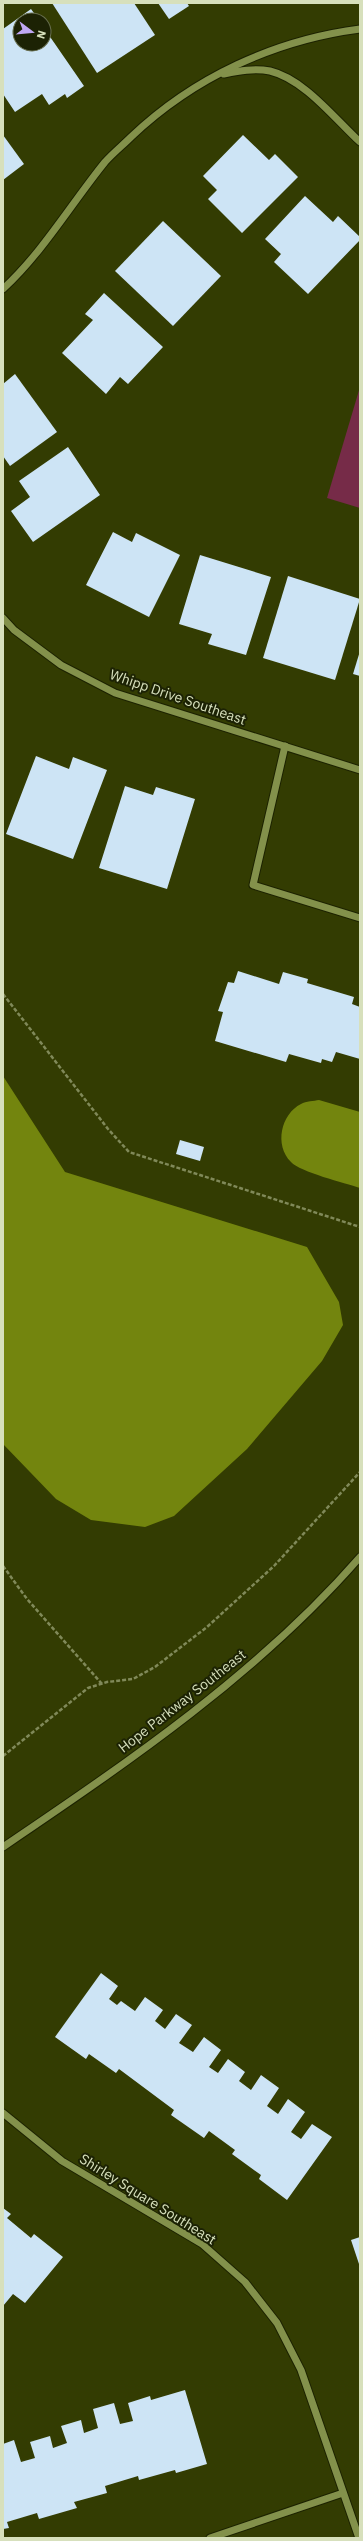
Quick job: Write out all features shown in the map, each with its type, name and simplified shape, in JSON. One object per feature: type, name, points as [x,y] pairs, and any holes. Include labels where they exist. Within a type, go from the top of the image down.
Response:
[{"type":"street","points":[[3,289],[60,222],[106,161],[150,119],[214,75],[271,50],[329,33],[360,30]]},
{"type":"street","points":[[214,75],[250,70],[270,72],[298,83],[360,142]]},
{"type":"street","name":"Whipp Drive Southeast","points":[[3,618],[14,630],[61,665],[115,693],[360,770]]},
{"type":"street","points":[[285,746],[252,885],[360,918]]},
{"type":"street","name":"Hope Parkway Southeast","points":[[3,1847],[93,1785],[219,1692],[297,1624],[360,1557]]},
{"type":"street","name":"Shirley Square Southeast","points":[[3,2113],[62,2161],[202,2244],[244,2282],[277,2324],[301,2370],[359,2538]]},
{"type":"street","points":[[210,2538],[343,2493]]},
{"type":"path","points":[[3,994],[108,1129],[129,1152],[360,1227]]},
{"type":"path","points":[[3,1756],[88,1688],[133,1679],[155,1667],[207,1627],[274,1566],[360,1472]]},
{"type":"path","points":[[3,1566],[27,1599],[102,1684]]},
{"type":"shaded area","points":[[360,387],[360,508],[327,498]]},
{"type":"shaded area","points":[[3,1076],[65,1172],[307,1247],[339,1302],[343,1325],[322,1361],[247,1449],[174,1516],[145,1527],[91,1520],[56,1499],[3,1444]]},
{"type":"shaded area","points":[[319,1100],[360,1112],[360,1188],[303,1170],[291,1162],[286,1155],[281,1139],[282,1130],[289,1115],[294,1109],[303,1103]]},
{"type":"building","points":[[52,3],[134,3],[155,35],[97,73]]},
{"type":"building","points":[[158,3],[187,3],[189,6],[169,19]]},
{"type":"building","points":[[12,23],[12,52],[52,52],[52,40],[84,86],[67,98],[65,94],[49,105],[42,94],[15,112],[3,94],[3,29]]},
{"type":"building","points":[[3,135],[24,164],[3,180]]},
{"type":"building","points":[[243,135],[269,160],[275,154],[298,177],[242,233],[208,199],[217,190],[203,176]]},
{"type":"building","points":[[305,196],[333,222],[338,216],[360,237],[360,240],[308,294],[274,262],[281,254],[265,239]]},
{"type":"building","points":[[163,221],[221,276],[173,326],[115,271]]},
{"type":"building","points":[[104,293],[163,347],[128,384],[120,377],[106,394],[62,353],[93,320],[85,314]]},
{"type":"building","points":[[15,374],[57,432],[10,466],[3,456],[3,384]]},
{"type":"building","points":[[68,447],[100,495],[33,542],[11,511],[30,497],[19,481]]},
{"type":"building","points":[[113,532],[132,542],[136,533],[180,555],[149,617],[86,585]]},
{"type":"building","points":[[200,555],[271,577],[246,655],[208,644],[212,634],[179,624]]},
{"type":"building","points":[[288,576],[360,599],[335,680],[263,658]]},
{"type":"building","points":[[360,651],[360,676],[353,674]]},
{"type":"building","points":[[36,756],[69,769],[73,757],[107,770],[73,859],[6,834]]},
{"type":"building","points":[[125,786],[153,795],[156,787],[195,799],[167,889],[99,868]]},
{"type":"building","points":[[238,971],[279,984],[283,972],[308,979],[307,983],[354,997],[352,1004],[360,1007],[360,1059],[336,1052],[332,1062],[322,1059],[321,1063],[289,1054],[286,1062],[215,1041],[223,1012],[218,1011],[228,982],[234,983]]},
{"type":"building","points":[[180,1140],[204,1147],[200,1161],[176,1154]]},
{"type":"building","points":[[101,1973],[118,1986],[109,1999],[117,2005],[121,2001],[135,2011],[145,1997],[163,2010],[155,2021],[165,2029],[176,2014],[192,2025],[179,2043],[193,2052],[204,2037],[221,2050],[209,2067],[218,2073],[228,2059],[245,2072],[239,2081],[251,2090],[261,2075],[279,2088],[267,2106],[278,2114],[288,2099],[305,2112],[291,2132],[301,2139],[312,2124],[332,2137],[287,2200],[259,2179],[261,2175],[232,2154],[235,2150],[209,2131],[204,2138],[171,2115],[174,2110],[119,2069],[116,2073],[89,2054],[86,2059],[55,2037]]},
{"type":"building","points":[[3,2208],[11,2214],[7,2218],[31,2238],[34,2234],[63,2257],[25,2303],[13,2294],[3,2306]]},
{"type":"building","points":[[360,2237],[360,2267],[351,2240]]},
{"type":"building","points":[[185,2390],[207,2464],[176,2473],[175,2470],[139,2480],[138,2476],[105,2486],[107,2493],[74,2502],[77,2508],[39,2519],[37,2513],[7,2522],[9,2528],[3,2529],[3,2444],[14,2440],[21,2462],[35,2458],[30,2442],[50,2436],[53,2448],[67,2443],[61,2426],[81,2420],[84,2433],[98,2428],[93,2409],[114,2403],[120,2424],[133,2421],[128,2403],[150,2396],[151,2400]]}]
